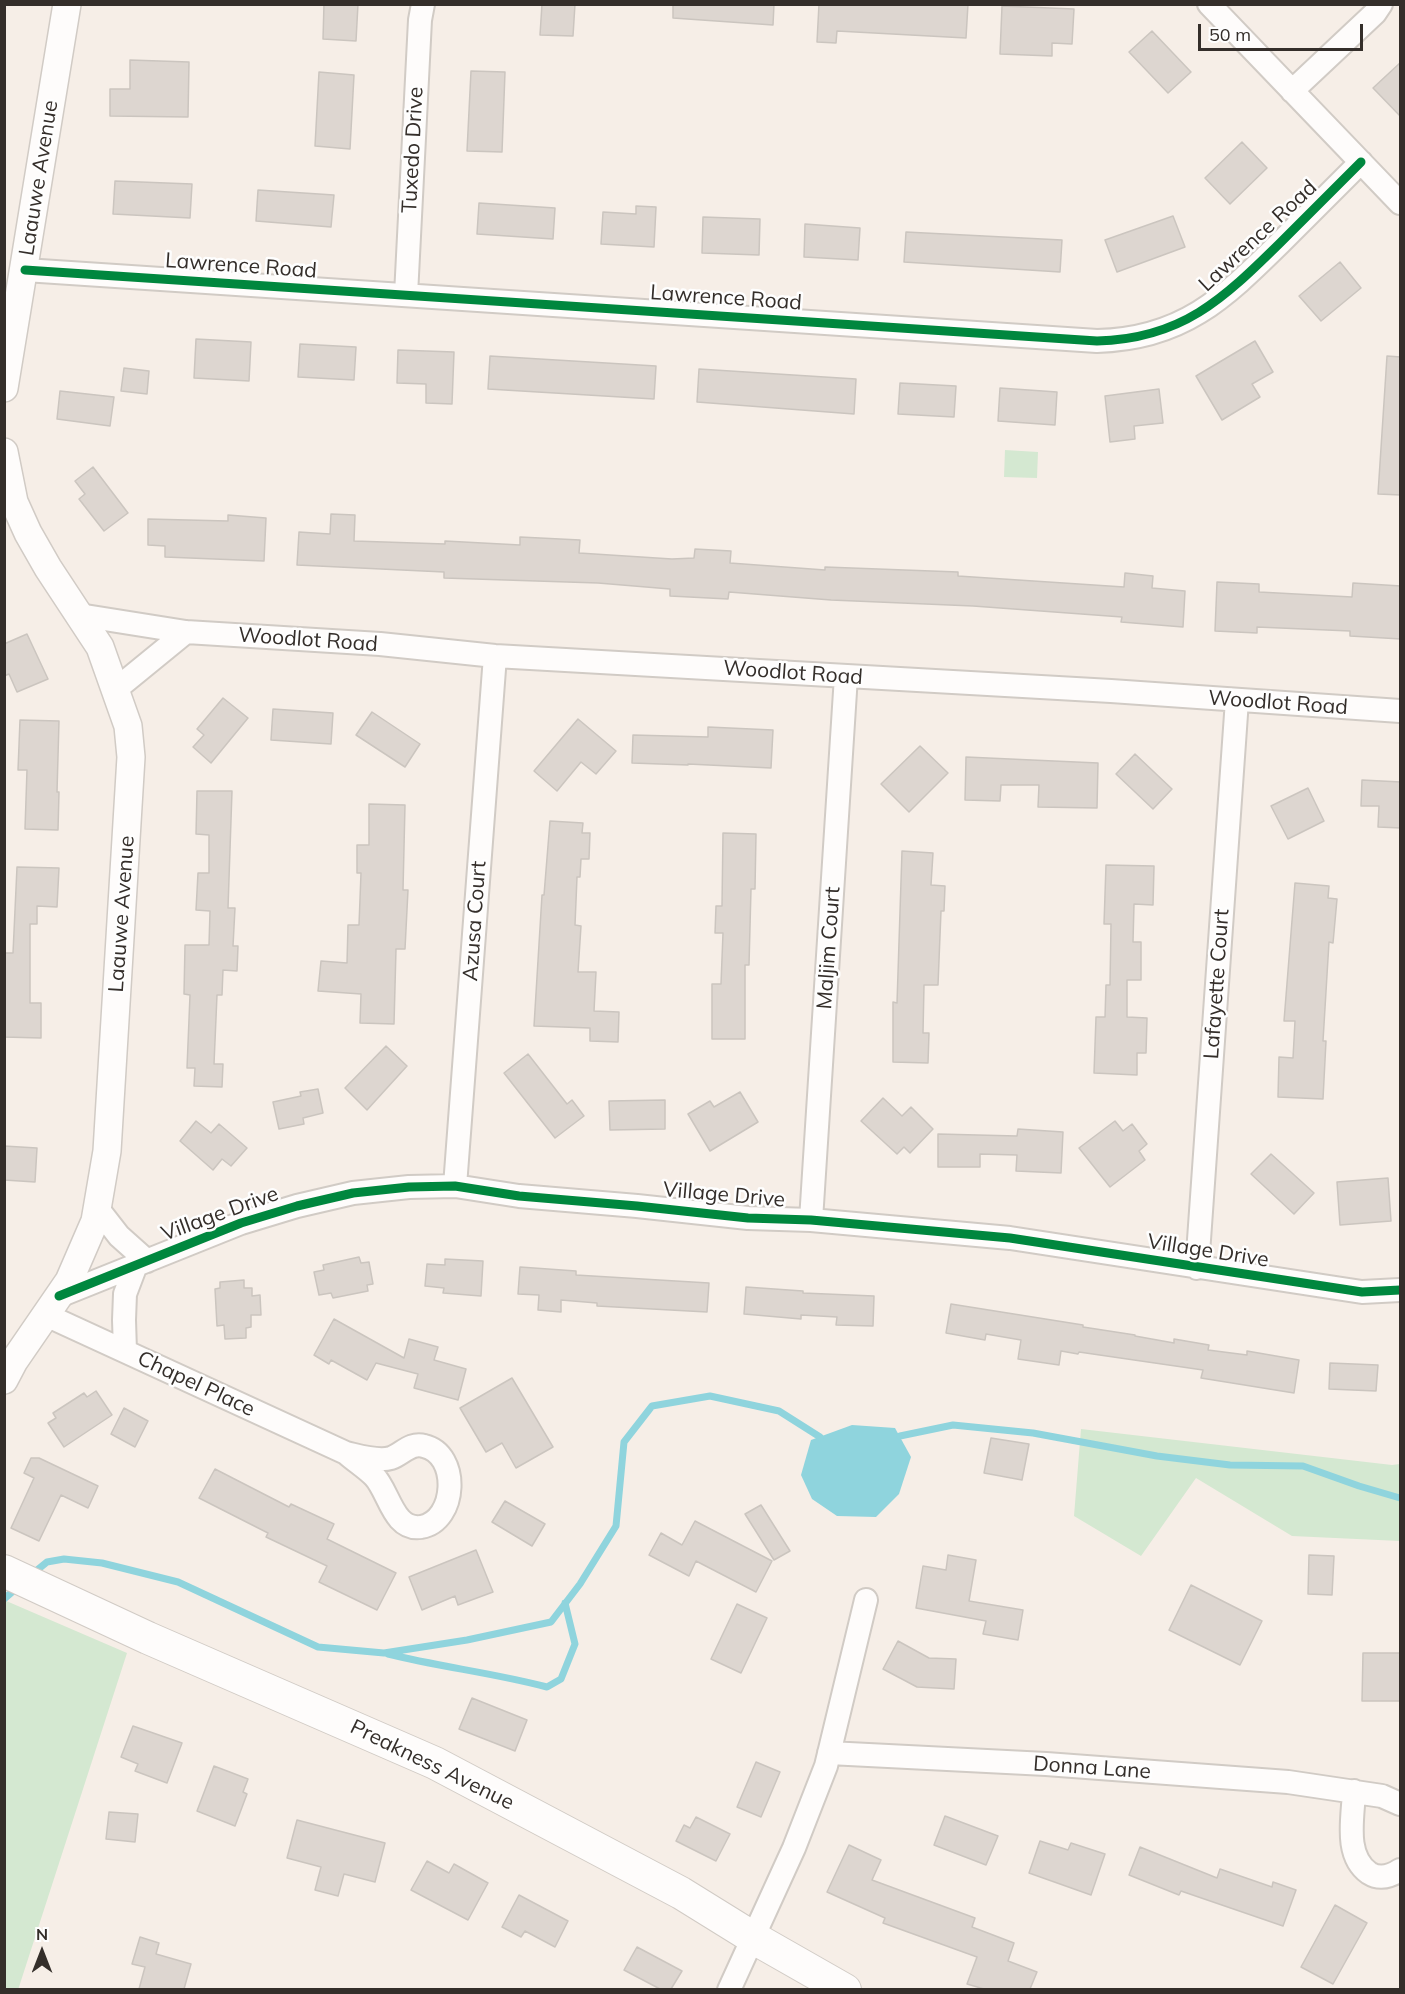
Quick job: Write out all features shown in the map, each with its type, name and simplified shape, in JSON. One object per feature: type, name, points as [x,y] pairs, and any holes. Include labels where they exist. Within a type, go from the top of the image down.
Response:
[{"type":"main road","name":"Preakness Avenue","points":[[18,1578],[148,1638],[435,1763],[681,1893],[752,1937],[845,1989]]},
{"type":"street","name":"Laauwe Avenue","points":[[4,388],[67,4]]},
{"type":"street","name":"Tuxedo Drive","points":[[405,295],[420,20],[423,4]]},
{"type":"street","points":[[1209,4],[1401,203]]},
{"type":"street","points":[[1292,91],[1375,13],[1381,4]]},
{"type":"street","name":"Lawrence Road","points":[[25,270],[1097,341],[1118,340],[1151,334],[1182,323],[1212,305],[1240,283],[1361,162]]},
{"type":"street","name":"Laauwe Avenue","points":[[4,452],[14,502],[48,568],[100,647],[128,726],[131,785],[107,1151],[98,1209],[85,1249],[69,1281],[14,1361],[4,1380]]},
{"type":"street","name":"Woodlot Road","points":[[79,615],[186,632],[380,644],[495,656],[1099,690],[1401,711]]},
{"type":"street","points":[[116,690],[186,632]]},
{"type":"street","name":"Azusa Court","points":[[455,1186],[495,656]]},
{"type":"street","name":"Maljim Court","points":[[811,1220],[846,676]]},
{"type":"street","name":"Lafayette Court","points":[[1197,1268],[1236,700]]},
{"type":"street","name":"Village Drive","points":[[53,1305],[141,1263],[242,1223],[297,1206],[353,1193],[409,1187],[455,1186],[519,1196],[748,1218],[811,1220],[1010,1239],[1362,1292],[1401,1290]]},
{"type":"street","points":[[98,1209],[141,1263],[125,1294],[123,1320],[125,1351]]},
{"type":"street","name":"Chapel Place","points":[[53,1305],[125,1351],[346,1453],[376,1477],[397,1515],[407,1524],[419,1527],[430,1524],[438,1519],[446,1507],[450,1492],[449,1476],[444,1462],[435,1451],[424,1445],[412,1446],[390,1458],[378,1459],[346,1453]]},
{"type":"street","points":[[729,1989],[794,1848],[829,1753],[866,1600]]},
{"type":"street","name":"Donna Lane","points":[[829,1753],[1046,1764],[1288,1782],[1383,1796],[1401,1804]]},
{"type":"street","points":[[1354,1792],[1351,1834],[1353,1850],[1360,1864],[1370,1874],[1378,1877],[1390,1876],[1401,1870]]},
{"type":"green space","points":[[1005,450],[1038,452],[1037,478],[1004,477]]},
{"type":"green space","points":[[1081,1429],[1392,1465],[1400,1464],[1400,1541],[1292,1536],[1196,1478],[1141,1556],[1074,1516]]},
{"type":"green space","points":[[4,1600],[127,1653],[18,1990],[4,1989]]},
{"type":"water","points":[[852,1425],[895,1428],[911,1457],[899,1494],[876,1517],[837,1516],[812,1499],[801,1475],[811,1440]]},
{"type":"building","points":[[324,4],[358,4],[356,41],[323,39]]},
{"type":"building","points":[[542,4],[575,4],[573,36],[540,35]]},
{"type":"building","points":[[673,4],[774,4],[773,25],[673,18]]},
{"type":"building","points":[[819,4],[968,4],[966,38],[837,31],[836,43],[817,42]]},
{"type":"building","points":[[1002,6],[1074,9],[1072,44],[1052,43],[1052,56],[1000,54]]},
{"type":"building","points":[[1152,31],[1191,72],[1168,93],[1129,52]]},
{"type":"building","points":[[130,60],[189,62],[188,117],[110,116],[110,89],[130,89]]},
{"type":"building","points":[[1401,62],[1401,117],[1373,88]]},
{"type":"building","points":[[471,71],[505,72],[502,152],[467,151]]},
{"type":"building","points":[[319,72],[354,75],[350,149],[315,146]]},
{"type":"building","points":[[1242,142],[1267,168],[1230,204],[1205,178]]},
{"type":"building","points":[[115,181],[192,184],[190,218],[113,214]]},
{"type":"building","points":[[258,190],[334,195],[331,227],[256,221]]},
{"type":"building","points":[[479,203],[555,208],[553,239],[477,234]]},
{"type":"building","points":[[636,206],[656,207],[654,247],[601,244],[603,212],[636,214]]},
{"type":"building","points":[[1173,216],[1185,247],[1117,272],[1105,240]]},
{"type":"building","points":[[703,217],[760,219],[759,255],[702,253]]},
{"type":"building","points":[[805,224],[860,228],[858,260],[804,257]]},
{"type":"building","points":[[906,232],[1062,240],[1060,272],[904,262]]},
{"type":"building","points":[[1340,262],[1361,288],[1321,321],[1299,296]]},
{"type":"building","points":[[196,339],[251,342],[249,381],[194,378]]},
{"type":"building","points":[[1255,341],[1273,372],[1252,384],[1260,397],[1222,420],[1196,376]]},
{"type":"building","points":[[300,344],[356,347],[354,380],[298,377]]},
{"type":"building","points":[[398,350],[454,352],[452,404],[426,403],[426,384],[397,383]]},
{"type":"building","points":[[490,356],[656,366],[654,399],[488,389]]},
{"type":"building","points":[[1387,356],[1401,357],[1401,495],[1378,494]]},
{"type":"building","points":[[124,368],[149,371],[147,394],[121,391]]},
{"type":"building","points":[[699,369],[856,379],[854,414],[697,402]]},
{"type":"building","points":[[900,383],[956,386],[954,417],[898,414]]},
{"type":"building","points":[[1000,388],[1057,392],[1055,425],[998,421]]},
{"type":"building","points":[[1159,389],[1163,423],[1134,426],[1135,439],[1110,442],[1105,396]]},
{"type":"building","points":[[60,391],[114,397],[110,426],[57,419]]},
{"type":"building","points":[[93,467],[128,513],[104,531],[79,499],[85,494],[75,481]]},
{"type":"building","points":[[331,514],[355,515],[354,541],[445,544],[445,541],[520,545],[520,537],[580,540],[579,553],[672,559],[694,558],[695,549],[731,551],[730,563],[825,570],[825,567],[958,572],[958,576],[1124,587],[1125,573],[1153,576],[1152,588],[1185,591],[1183,627],[1121,622],[1122,617],[973,606],[831,600],[729,592],[728,599],[670,596],[670,589],[598,583],[444,578],[444,572],[297,565],[299,532],[330,534]]},
{"type":"building","points":[[228,515],[266,518],[264,561],[165,557],[165,546],[148,545],[148,519],[228,521]]},
{"type":"building","points":[[1217,582],[1259,584],[1259,592],[1352,597],[1353,583],[1401,586],[1401,639],[1350,636],[1350,631],[1257,627],[1257,633],[1215,631]]},
{"type":"building","points":[[27,634],[48,679],[17,692],[9,674],[4,676],[4,644]]},
{"type":"building","points":[[223,698],[248,718],[211,763],[193,747],[204,735],[197,729]]},
{"type":"building","points":[[273,709],[333,713],[331,744],[271,740]]},
{"type":"building","points":[[372,712],[420,744],[405,767],[356,735]]},
{"type":"building","points":[[578,719],[616,751],[596,774],[581,762],[557,791],[534,771]]},
{"type":"building","points":[[20,720],[59,721],[58,830],[25,829],[27,770],[18,770]]},
{"type":"building","points":[[708,727],[773,730],[771,768],[632,763],[633,735],[708,737]]},
{"type":"building","points":[[920,746],[948,773],[909,812],[881,784]]},
{"type":"building","points":[[1135,754],[1172,789],[1153,809],[1116,774]]},
{"type":"building","points":[[966,757],[1098,763],[1097,808],[1038,807],[1039,785],[1001,785],[1000,801],[965,800]]},
{"type":"building","points":[[1362,780],[1401,782],[1401,828],[1378,827],[1379,806],[1361,806]]},
{"type":"building","points":[[1308,788],[1324,821],[1288,839],[1271,806]]},
{"type":"building","points":[[197,791],[232,791],[228,908],[235,908],[233,946],[238,946],[237,971],[223,970],[222,995],[217,995],[214,1064],[223,1064],[222,1087],[194,1086],[195,1068],[187,1068],[190,995],[184,994],[185,945],[209,945],[210,911],[196,910],[198,873],[209,873],[209,835],[196,834]]},
{"type":"building","points":[[369,804],[405,805],[403,890],[408,890],[405,949],[396,949],[394,1024],[360,1023],[361,994],[318,991],[321,961],[347,963],[348,925],[359,925],[361,873],[357,873],[357,845],[369,845]]},
{"type":"building","points":[[550,821],[583,823],[582,833],[590,833],[589,859],[581,859],[580,877],[577,877],[575,925],[581,926],[578,972],[596,972],[594,1011],[619,1012],[618,1042],[590,1041],[590,1028],[534,1026],[542,895],[544,895]]},
{"type":"building","points":[[723,833],[756,834],[755,889],[751,889],[749,965],[745,965],[745,1039],[712,1039],[712,984],[721,984],[723,933],[715,933],[716,906],[722,906]]},
{"type":"building","points":[[902,851],[933,853],[931,885],[945,886],[944,911],[941,911],[938,985],[924,985],[923,1033],[929,1033],[928,1063],[893,1062],[893,1002],[897,1003]]},
{"type":"building","points":[[1106,865],[1154,866],[1153,905],[1134,904],[1133,942],[1141,942],[1141,980],[1127,980],[1127,1017],[1147,1018],[1146,1053],[1137,1053],[1137,1075],[1094,1073],[1096,1017],[1105,1017],[1106,985],[1110,985],[1111,924],[1104,924]]},
{"type":"building","points":[[17,867],[59,868],[57,907],[37,906],[37,924],[30,924],[30,1003],[41,1003],[41,1038],[4,1037],[4,953],[13,953]]},
{"type":"building","points":[[1295,883],[1329,886],[1328,898],[1337,899],[1333,943],[1329,942],[1323,1041],[1326,1041],[1323,1099],[1278,1097],[1279,1057],[1293,1058],[1295,1021],[1284,1021]]},
{"type":"building","points":[[386,1046],[407,1066],[367,1110],[345,1088]]},
{"type":"building","points":[[528,1054],[567,1104],[572,1100],[584,1116],[555,1138],[504,1073]]},
{"type":"building","points":[[318,1089],[323,1113],[303,1118],[304,1124],[279,1129],[273,1102],[301,1096],[300,1092]]},
{"type":"building","points":[[740,1092],[758,1122],[710,1151],[688,1114],[710,1101],[714,1107]]},
{"type":"building","points":[[883,1098],[902,1116],[911,1107],[933,1129],[910,1153],[904,1147],[897,1154],[861,1121]]},
{"type":"building","points":[[665,1100],[665,1129],[610,1130],[609,1101]]},
{"type":"building","points":[[196,1121],[211,1133],[219,1124],[247,1148],[231,1166],[222,1159],[213,1170],[180,1141]]},
{"type":"building","points":[[1115,1121],[1123,1131],[1132,1124],[1147,1144],[1139,1151],[1145,1160],[1110,1187],[1079,1148]]},
{"type":"building","points":[[1018,1129],[1063,1132],[1061,1173],[1016,1171],[1017,1155],[980,1154],[980,1167],[938,1167],[938,1134],[1017,1136]]},
{"type":"building","points":[[4,1146],[37,1148],[35,1182],[4,1180]]},
{"type":"building","points":[[1271,1154],[1314,1193],[1294,1214],[1251,1174]]},
{"type":"building","points":[[1388,1178],[1391,1221],[1340,1225],[1337,1182]]},
{"type":"building","points":[[359,1257],[361,1263],[369,1262],[373,1284],[367,1285],[368,1291],[333,1298],[331,1293],[319,1295],[314,1272],[324,1270],[323,1265]]},
{"type":"building","points":[[445,1259],[483,1261],[481,1296],[443,1293],[444,1288],[425,1286],[427,1264],[445,1265]]},
{"type":"building","points":[[520,1267],[576,1271],[576,1275],[709,1283],[707,1312],[597,1306],[597,1303],[561,1300],[561,1312],[538,1310],[539,1295],[518,1294]]},
{"type":"building","points":[[244,1280],[244,1288],[252,1288],[252,1296],[260,1295],[261,1315],[251,1315],[251,1327],[246,1328],[246,1338],[225,1339],[224,1325],[217,1326],[215,1289],[220,1288],[220,1282]]},
{"type":"building","points":[[746,1287],[803,1291],[803,1293],[874,1296],[873,1326],[836,1325],[837,1317],[801,1315],[801,1319],[744,1314]]},
{"type":"building","points":[[951,1304],[1083,1325],[1083,1327],[1174,1343],[1174,1339],[1209,1345],[1208,1350],[1247,1355],[1247,1351],[1299,1360],[1294,1393],[1201,1378],[1203,1370],[1079,1352],[1078,1354],[1061,1351],[1059,1365],[1018,1359],[1021,1340],[986,1334],[985,1340],[946,1333]]},
{"type":"building","points":[[334,1319],[404,1358],[409,1339],[438,1347],[434,1360],[466,1369],[458,1400],[414,1388],[418,1374],[376,1363],[367,1380],[331,1360],[329,1364],[314,1355]]},
{"type":"building","points":[[1330,1363],[1378,1365],[1376,1391],[1329,1389]]},
{"type":"building","points":[[512,1378],[553,1447],[516,1468],[502,1443],[486,1452],[460,1408]]},
{"type":"building","points":[[96,1391],[112,1415],[64,1447],[48,1423],[56,1418],[53,1413],[84,1393],[87,1397]]},
{"type":"building","points":[[124,1408],[148,1421],[135,1447],[111,1434]]},
{"type":"building","points":[[991,1438],[1029,1444],[1022,1480],[984,1473]]},
{"type":"building","points":[[31,1458],[39,1458],[98,1486],[88,1508],[61,1495],[39,1541],[11,1528],[34,1478],[24,1473]]},
{"type":"building","points":[[215,1469],[289,1507],[291,1504],[334,1524],[327,1539],[396,1573],[377,1610],[319,1582],[327,1566],[266,1537],[268,1533],[199,1498]]},
{"type":"building","points":[[505,1501],[545,1524],[532,1546],[492,1522]]},
{"type":"building","points":[[761,1505],[790,1551],[774,1560],[745,1514]]},
{"type":"building","points":[[695,1521],[772,1561],[756,1592],[696,1561],[689,1576],[649,1555],[661,1533],[682,1545]]},
{"type":"building","points":[[476,1550],[493,1592],[458,1605],[455,1596],[422,1610],[409,1577]]},
{"type":"building","points":[[948,1555],[976,1560],[969,1601],[1023,1610],[1018,1640],[983,1634],[986,1621],[916,1608],[923,1566],[946,1570]]},
{"type":"building","points":[[1309,1555],[1334,1556],[1332,1595],[1308,1594]]},
{"type":"building","points":[[1191,1585],[1262,1621],[1240,1665],[1169,1630]]},
{"type":"building","points":[[737,1604],[767,1618],[741,1673],[711,1659]]},
{"type":"building","points":[[898,1641],[929,1658],[956,1659],[954,1689],[917,1687],[883,1669]]},
{"type":"building","points":[[1363,1653],[1401,1653],[1401,1701],[1362,1701]]},
{"type":"building","points":[[472,1698],[527,1720],[515,1751],[459,1729]]},
{"type":"building","points":[[133,1726],[182,1743],[167,1783],[135,1771],[138,1764],[121,1757]]},
{"type":"building","points":[[756,1762],[780,1772],[761,1817],[737,1807]]},
{"type":"building","points":[[214,1766],[248,1779],[243,1792],[247,1794],[235,1826],[197,1811]]},
{"type":"building","points":[[109,1812],[138,1814],[135,1842],[106,1839]]},
{"type":"building","points":[[945,1816],[998,1836],[986,1865],[934,1845]]},
{"type":"building","points":[[696,1817],[730,1834],[716,1861],[676,1841],[684,1825],[690,1828]]},
{"type":"building","points":[[297,1820],[385,1843],[375,1882],[344,1874],[338,1896],[315,1890],[321,1867],[287,1858]]},
{"type":"building","points":[[1040,1841],[1068,1850],[1071,1843],[1105,1854],[1091,1895],[1029,1873]]},
{"type":"building","points":[[849,1845],[881,1860],[872,1880],[975,1918],[972,1927],[1014,1943],[1008,1961],[1037,1972],[1030,1989],[984,1989],[967,1984],[977,1957],[883,1923],[885,1918],[827,1892]]},
{"type":"building","points":[[1140,1847],[1217,1878],[1220,1869],[1272,1887],[1273,1882],[1296,1890],[1283,1926],[1181,1891],[1179,1895],[1129,1875]]},
{"type":"building","points":[[427,1861],[449,1873],[454,1864],[488,1883],[468,1920],[411,1890]]},
{"type":"building","points":[[519,1895],[568,1921],[555,1947],[525,1931],[521,1937],[502,1927]]},
{"type":"building","points":[[1335,1905],[1367,1923],[1333,1984],[1301,1967]]},
{"type":"building","points":[[140,1937],[159,1943],[156,1954],[191,1964],[184,1989],[139,1989],[145,1967],[132,1964]]},
{"type":"building","points":[[637,1947],[682,1971],[671,1989],[660,1989],[624,1970]]},
{"type":"waterway","points":[[31,1575],[47,1562],[64,1559],[102,1563],[178,1582],[318,1647],[384,1653],[467,1640],[551,1622],[580,1584],[616,1526],[624,1442],[652,1406],[710,1396],[779,1411],[820,1437]]},
{"type":"waterway","points":[[900,1436],[953,1425],[1033,1433],[1157,1456],[1230,1465],[1303,1466],[1400,1498]]},
{"type":"waterway","points":[[4,1599],[19,1586]]},
{"type":"waterway","points":[[388,1654],[547,1687],[561,1679],[575,1644],[565,1603]]},
{"type":"cycle path","points":[[25,270],[1097,341],[1127,339],[1177,324],[1219,298],[1259,263],[1361,162]]},
{"type":"cycle path","points":[[59,1296],[241,1223],[297,1206],[353,1193],[409,1187],[455,1186],[519,1196],[748,1218],[811,1220],[1010,1238],[1362,1292],[1400,1290]]}]
